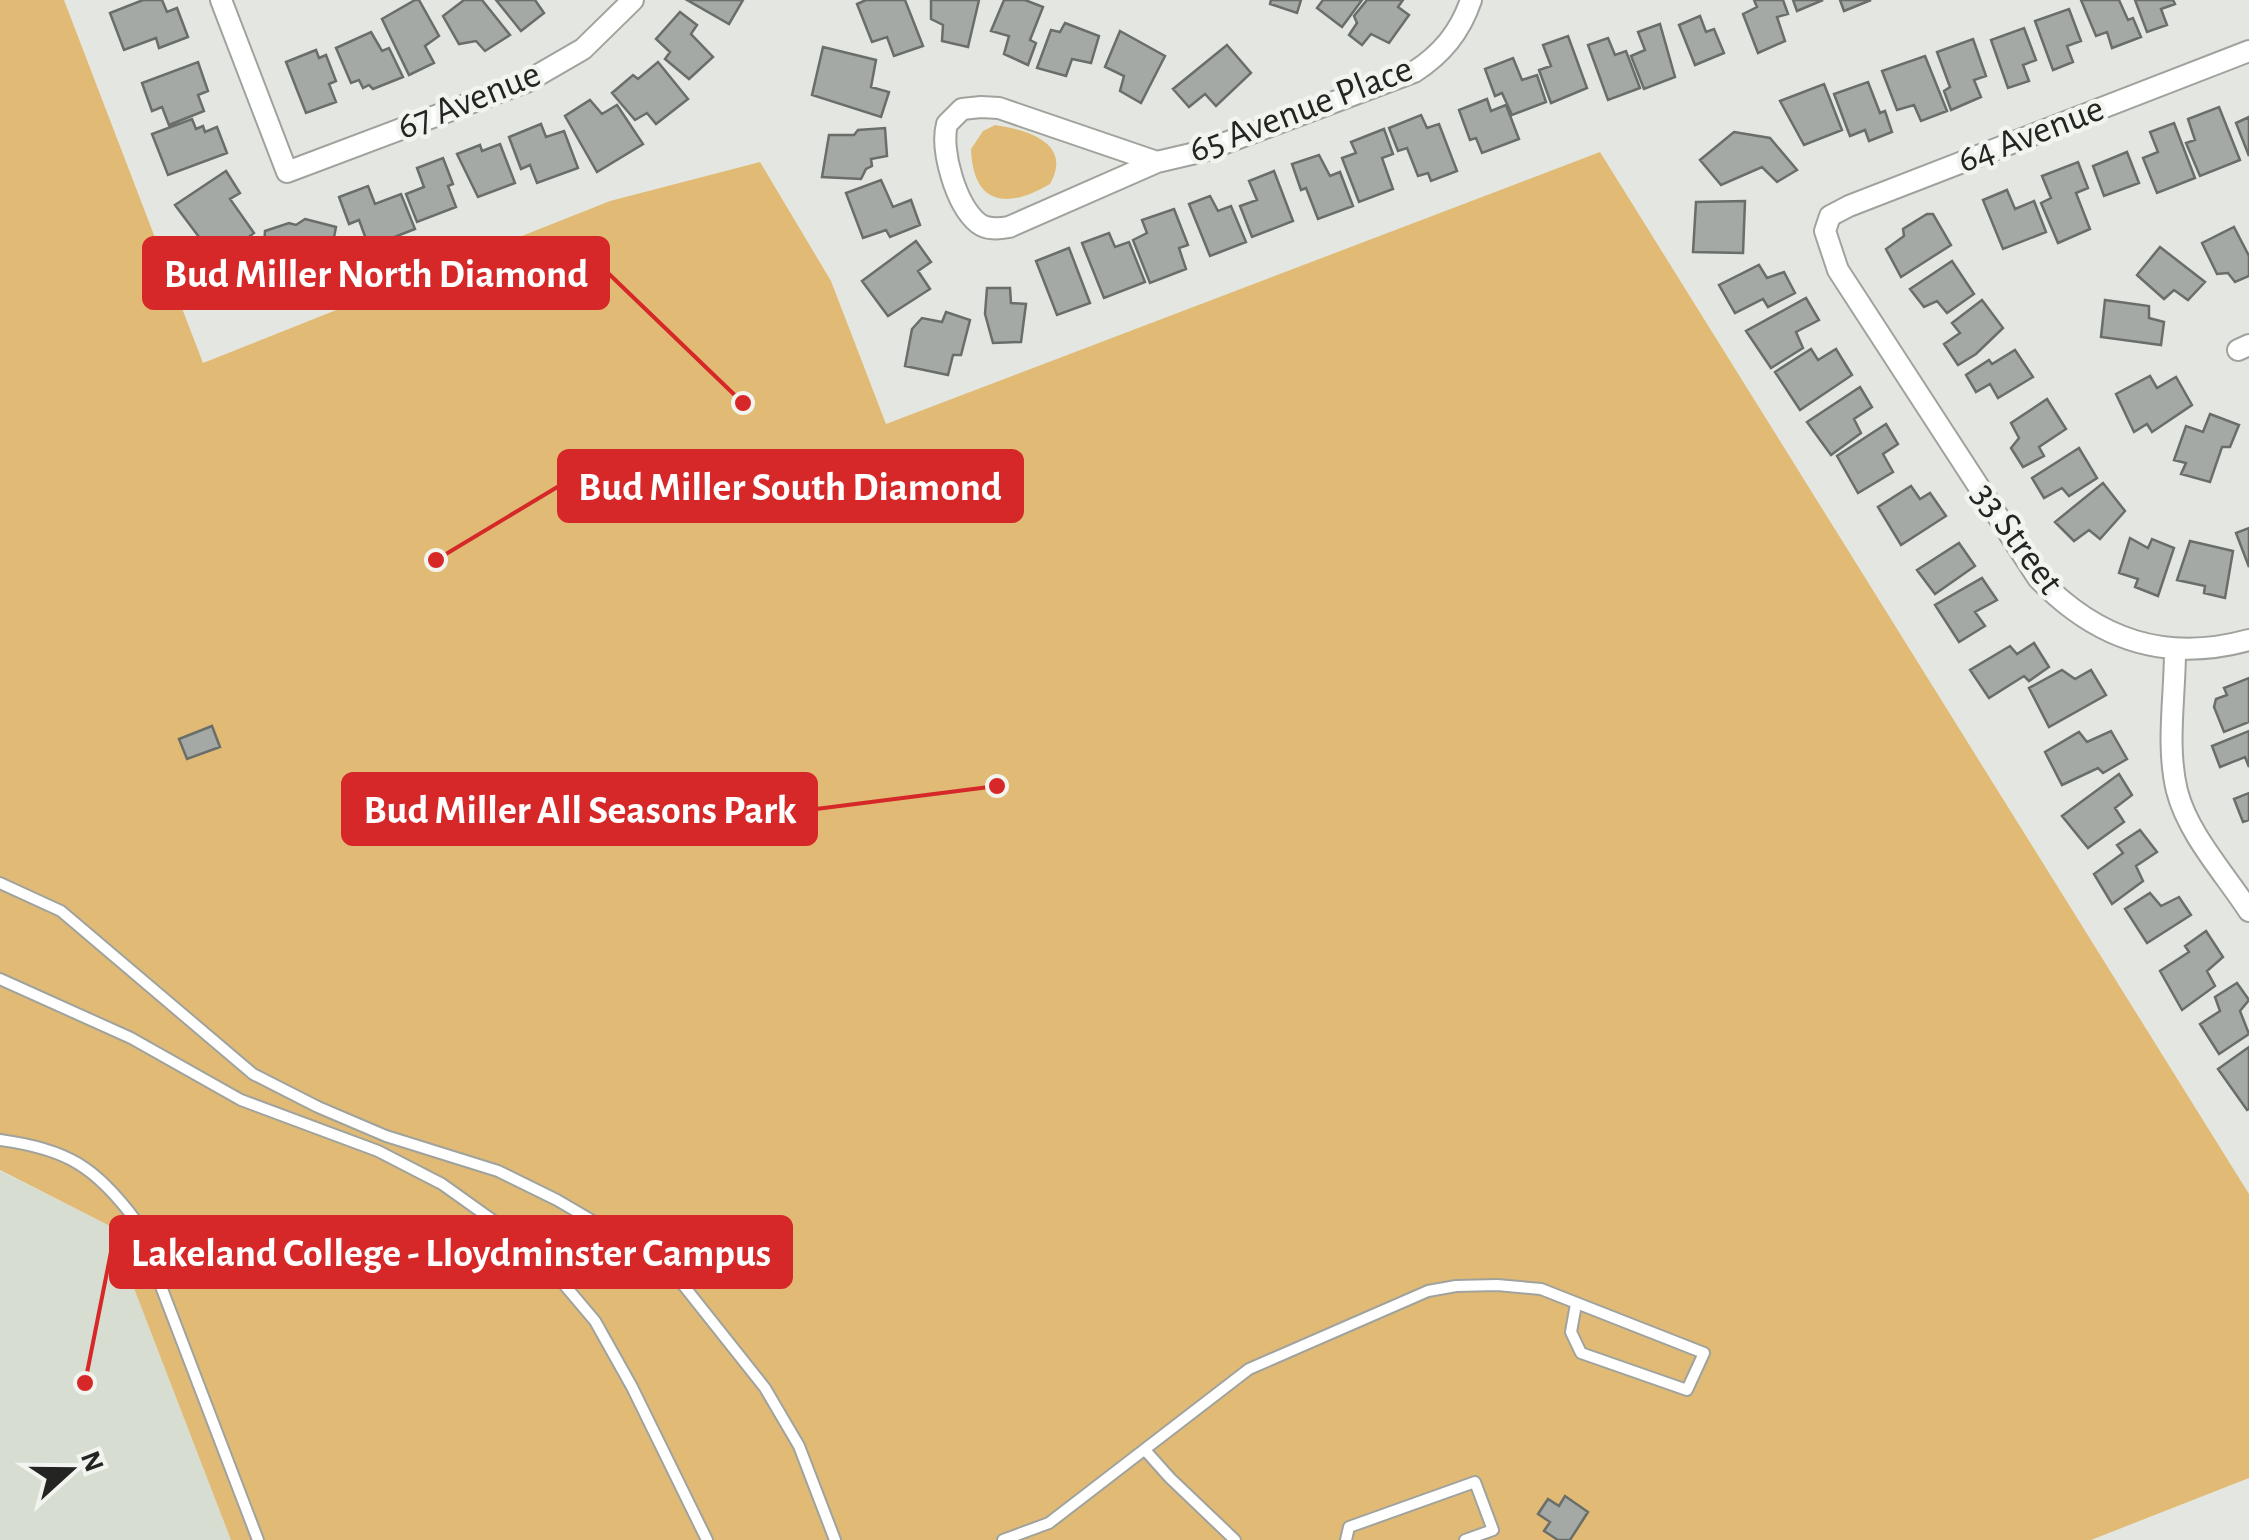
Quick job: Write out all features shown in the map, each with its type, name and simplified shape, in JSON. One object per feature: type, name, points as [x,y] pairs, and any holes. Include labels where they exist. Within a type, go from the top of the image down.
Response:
[{"type":"street","name":"67 Avenue","points":[[221,0],[287,172],[526,82],[583,49],[633,0]]},
{"type":"street","name":"65 Avenue Place","points":[[1157,162],[999,108],[962,109],[952,116],[945,131],[946,162],[965,205],[978,223],[993,229],[1009,227],[1157,162],[1204,151],[1414,72],[1450,43],[1471,0]]},
{"type":"street","name":"64 Avenue","points":[[1824,231],[1830,216],[1849,206],[2249,51]]},
{"type":"street","name":"33 Street","points":[[1824,231],[1838,270],[2038,578],[2062,603],[2092,622],[2138,643],[2176,651]]},
{"type":"street","points":[[2249,640],[2219,648],[2176,651],[2172,749],[2177,792],[2193,826],[2249,911]]},
{"type":"lane","points":[[0,882],[61,911],[254,1074],[386,1136],[498,1172],[557,1200],[639,1248],[684,1286],[765,1388],[798,1446],[835,1540]]},
{"type":"lane","points":[[0,979],[131,1038],[241,1100],[378,1151],[442,1184],[505,1229],[550,1269],[595,1321],[707,1540]]},
{"type":"lane","points":[[0,1140],[52,1152],[85,1165],[113,1190],[136,1221],[258,1540]]},
{"type":"lane","points":[[1003,1540],[1050,1523],[1248,1369],[1428,1291],[1498,1285],[1540,1289],[1704,1353],[1686,1390],[1581,1353],[1571,1332],[1576,1304]]},
{"type":"lane","points":[[1146,1450],[1234,1540]]},
{"type":"lane","points":[[1346,1540],[1349,1527],[1474,1482],[1492,1530],[1465,1540]]},
{"type":"shaded area","points":[[0,0],[64,0],[203,363],[610,201],[760,162],[831,281],[886,424],[1600,152],[2249,1194],[2249,1478],[2091,1540],[231,1540],[110,1226],[0,1170]]},
{"type":"shaded area","points":[[995,125],[1044,141],[1056,158],[1050,184],[1007,199],[986,192],[973,168],[971,149],[983,131]]},
{"type":"shaded area","points":[[0,1171],[110,1226],[231,1540],[0,1540]]},
{"type":"building","points":[[143,0],[162,0],[167,12],[177,8],[188,37],[159,48],[156,38],[124,50],[110,13]]},
{"type":"building","points":[[419,0],[439,36],[425,46],[434,63],[409,75],[382,19]]},
{"type":"building","points":[[464,0],[482,0],[510,35],[485,51],[476,41],[459,44],[443,16]]},
{"type":"building","points":[[496,0],[535,0],[544,13],[521,31]]},
{"type":"building","points":[[687,0],[743,0],[729,24]]},
{"type":"building","points":[[866,0],[905,0],[923,46],[894,56],[887,37],[872,42],[857,4]]},
{"type":"building","points":[[931,0],[979,0],[968,47],[942,41],[943,25],[931,19]]},
{"type":"building","points":[[1004,0],[1025,0],[1043,7],[1030,40],[1036,43],[1028,65],[1004,54],[1009,36],[991,31]]},
{"type":"building","points":[[1271,0],[1301,0],[1297,13],[1270,4]]},
{"type":"building","points":[[1323,0],[1362,0],[1342,27],[1317,8]]},
{"type":"building","points":[[1367,0],[1403,0],[1398,7],[1409,15],[1389,43],[1371,34],[1362,45],[1349,35],[1357,23],[1354,16]]},
{"type":"building","points":[[1754,0],[1783,0],[1788,14],[1777,17],[1785,41],[1758,53],[1743,14],[1757,7]]},
{"type":"building","points":[[1793,0],[1823,0],[1797,11]]},
{"type":"building","points":[[1840,0],[1871,0],[1844,11]]},
{"type":"building","points":[[2081,0],[2119,0],[2141,37],[2112,48],[2107,32],[2096,36]]},
{"type":"building","points":[[2135,0],[2173,0],[2175,4],[2161,9],[2167,25],[2147,32]]},
{"type":"building","points":[[2069,9],[2081,41],[2067,46],[2073,62],[2053,70],[2035,21]]},
{"type":"building","points":[[680,12],[697,25],[691,34],[713,57],[689,79],[665,59],[670,52],[656,39]]},
{"type":"building","points":[[1700,16],[1706,32],[1714,29],[1724,53],[1695,65],[1679,25]]},
{"type":"building","points":[[1065,23],[1099,36],[1091,63],[1072,59],[1066,76],[1037,68],[1051,30],[1060,32]]},
{"type":"building","points":[[1660,24],[1675,77],[1644,89],[1631,56],[1645,50],[1638,32]]},
{"type":"building","points":[[2024,28],[2036,60],[2023,65],[2029,81],[2008,88],[1991,40]]},
{"type":"building","points":[[1120,31],[1165,56],[1141,103],[1120,91],[1124,76],[1105,67]]},
{"type":"building","points":[[371,32],[382,51],[389,48],[403,77],[373,89],[369,85],[363,88],[359,80],[351,83],[336,48]]},
{"type":"building","points":[[1568,36],[1587,88],[1551,103],[1539,70],[1551,66],[1543,45]]},
{"type":"building","points":[[1608,38],[1615,55],[1626,51],[1640,88],[1608,100],[1588,45]]},
{"type":"building","points":[[1973,39],[1986,76],[1974,80],[1981,97],[1951,110],[1944,91],[1950,87],[1937,52]]},
{"type":"building","points":[[1227,45],[1251,73],[1216,106],[1205,94],[1189,107],[1173,89]]},
{"type":"building","points":[[823,47],[876,60],[871,87],[889,92],[881,117],[812,95]]},
{"type":"building","points":[[316,50],[319,58],[326,55],[336,81],[329,84],[336,102],[306,113],[286,62]]},
{"type":"building","points":[[1925,56],[1947,111],[1921,121],[1914,105],[1897,110],[1882,71]]},
{"type":"building","points":[[1513,58],[1522,80],[1537,75],[1546,102],[1512,115],[1502,93],[1495,96],[1485,69]]},
{"type":"building","points":[[198,62],[208,91],[198,95],[204,111],[169,125],[162,107],[152,111],[142,83]]},
{"type":"building","points":[[658,62],[688,99],[656,124],[647,113],[635,120],[612,93],[633,75],[638,79]]},
{"type":"building","points":[[1868,82],[1892,132],[1869,141],[1865,130],[1850,136],[1834,94]]},
{"type":"building","points":[[1824,84],[1842,130],[1804,145],[1780,101]]},
{"type":"building","points":[[1487,99],[1491,111],[1506,105],[1519,139],[1482,153],[1476,138],[1470,140],[1459,110]]},
{"type":"building","points":[[590,100],[602,114],[617,105],[643,144],[597,172],[565,116]]},
{"type":"building","points":[[2219,107],[2240,160],[2200,176],[2186,143],[2195,140],[2188,119]]},
{"type":"building","points":[[1421,115],[1427,128],[1439,124],[1457,171],[1431,181],[1428,173],[1418,176],[1407,148],[1398,151],[1389,128]]},
{"type":"building","points":[[2249,117],[2249,156],[2236,123]]},
{"type":"building","points":[[192,119],[196,129],[203,126],[205,132],[217,127],[227,153],[168,175],[152,134]]},
{"type":"building","points":[[2174,123],[2195,178],[2157,193],[2143,158],[2158,152],[2150,132]]},
{"type":"building","points":[[541,124],[546,137],[564,131],[578,168],[537,183],[530,165],[521,169],[509,137]]},
{"type":"building","points":[[885,128],[887,156],[871,159],[872,166],[861,179],[822,177],[829,135],[854,135],[858,130]]},
{"type":"building","points":[[1384,129],[1393,154],[1382,158],[1393,189],[1359,202],[1342,158],[1356,153],[1351,142]]},
{"type":"building","points":[[1734,132],[1770,138],[1797,170],[1777,182],[1762,167],[1721,185],[1700,160]]},
{"type":"building","points":[[500,144],[515,183],[478,197],[457,154],[480,145],[482,151]]},
{"type":"building","points":[[2127,152],[2139,183],[2104,196],[2093,166]]},
{"type":"building","points":[[1319,155],[1330,176],[1340,172],[1353,206],[1318,219],[1292,164]]},
{"type":"building","points":[[443,158],[456,207],[417,222],[406,194],[424,187],[417,168]]},
{"type":"building","points":[[2078,162],[2088,188],[2076,193],[2090,229],[2058,243],[2041,203],[2051,198],[2042,176]]},
{"type":"building","points":[[226,171],[240,193],[230,199],[254,233],[217,261],[175,205]]},
{"type":"building","points":[[1274,171],[1293,221],[1252,237],[1240,206],[1257,200],[1249,181]]},
{"type":"building","points":[[881,180],[893,207],[911,200],[920,225],[890,237],[886,230],[863,238],[846,193]]},
{"type":"building","points":[[368,186],[375,204],[401,194],[415,229],[369,247],[359,220],[349,224],[339,197]]},
{"type":"building","points":[[2007,190],[2015,209],[2034,201],[2046,232],[2003,249],[1983,200]]},
{"type":"building","points":[[1210,196],[1218,211],[1231,206],[1246,242],[1210,256],[1189,204]]},
{"type":"building","points":[[1745,201],[1743,253],[1693,252],[1696,202]]},
{"type":"building","points":[[1174,209],[1188,245],[1179,248],[1186,269],[1150,283],[1133,240],[1147,233],[1142,220]]},
{"type":"building","points":[[1933,214],[1951,245],[1901,277],[1886,249],[1904,236],[1903,229]]},
{"type":"building","points":[[305,219],[336,227],[330,258],[316,258],[312,278],[278,273],[276,264],[263,261],[265,231],[289,223],[296,225]]},
{"type":"building","points":[[2234,227],[2249,256],[2249,276],[2235,282],[2228,273],[2217,274],[2202,243]]},
{"type":"building","points":[[1109,233],[1115,247],[1129,242],[1145,282],[1104,298],[1082,243]]},
{"type":"building","points":[[916,241],[931,262],[918,271],[930,289],[888,316],[862,281]]},
{"type":"building","points":[[2160,247],[2205,282],[2188,300],[2174,290],[2164,299],[2137,275]]},
{"type":"building","points":[[1069,248],[1090,303],[1057,315],[1036,261]]},
{"type":"building","points":[[1952,261],[1974,294],[1947,313],[1937,301],[1924,307],[1910,289]]},
{"type":"building","points":[[1759,265],[1767,278],[1784,272],[1795,293],[1768,307],[1763,299],[1735,313],[1719,285]]},
{"type":"building","points":[[987,288],[1010,288],[1011,303],[1026,304],[1021,342],[993,343],[985,314]]},
{"type":"building","points":[[1806,298],[1819,320],[1796,332],[1803,348],[1771,368],[1746,331]]},
{"type":"building","points":[[1982,300],[2003,328],[1958,365],[1944,344],[1960,333],[1952,323]]},
{"type":"building","points":[[2105,300],[2149,306],[2149,318],[2164,322],[2161,345],[2101,337]]},
{"type":"building","points":[[946,312],[970,320],[961,355],[953,355],[948,375],[905,366],[912,329],[922,318],[942,322]]},
{"type":"building","points":[[1811,349],[1818,360],[1836,349],[1852,375],[1800,410],[1775,372]]},
{"type":"building","points":[[2015,350],[2033,377],[1998,398],[1990,384],[1976,392],[1966,375]]},
{"type":"building","points":[[2150,376],[2157,388],[2176,377],[2192,405],[2152,432],[2147,424],[2134,432],[2116,394]]},
{"type":"building","points":[[1860,387],[1872,407],[1854,419],[1861,433],[1831,455],[1807,422]]},
{"type":"building","points":[[2047,399],[2066,429],[2039,447],[2044,456],[2023,467],[2011,448],[2019,438],[2011,423]]},
{"type":"building","points":[[2210,414],[2239,425],[2230,447],[2222,447],[2210,482],[2181,474],[2186,463],[2174,460],[2186,426],[2203,432]]},
{"type":"building","points":[[1886,424],[1898,444],[1883,454],[1893,472],[1858,493],[1837,456]]},
{"type":"building","points":[[2079,448],[2097,478],[2069,496],[2062,488],[2044,498],[2032,478]]},
{"type":"building","points":[[2103,483],[2125,511],[2100,539],[2089,530],[2074,541],[2055,522]]},
{"type":"building","points":[[1911,486],[1920,499],[1930,493],[1946,516],[1901,545],[1878,507]]},
{"type":"building","points":[[2249,528],[2249,567],[2236,533]]},
{"type":"building","points":[[2130,538],[2148,548],[2152,539],[2174,548],[2158,596],[2135,587],[2138,579],[2119,573]]},
{"type":"building","points":[[2190,541],[2233,551],[2225,598],[2204,593],[2205,586],[2177,580]]},
{"type":"building","points":[[1959,543],[1975,566],[1935,594],[1917,570]]},
{"type":"building","points":[[1982,578],[1997,600],[1975,612],[1985,626],[1959,642],[1935,605]]},
{"type":"building","points":[[2034,643],[2049,667],[2029,681],[2024,676],[1989,698],[1970,670],[2010,646],[2017,654]]},
{"type":"building","points":[[2062,670],[2075,679],[2091,670],[2106,695],[2049,727],[2029,688]]},
{"type":"building","points":[[2249,678],[2249,722],[2224,732],[2214,707],[2216,699],[2227,695],[2224,688]]},
{"type":"building","points":[[212,726],[220,747],[187,759],[179,739]]},
{"type":"building","points":[[2111,731],[2127,759],[2103,773],[2098,768],[2062,785],[2045,752],[2079,732],[2087,742]]},
{"type":"building","points":[[2249,731],[2249,767],[2245,757],[2220,767],[2212,746]]},
{"type":"building","points":[[2119,774],[2132,795],[2115,808],[2124,822],[2088,848],[2062,816]]},
{"type":"building","points":[[2249,793],[2249,820],[2243,822],[2234,799]]},
{"type":"building","points":[[2140,830],[2157,852],[2136,866],[2143,881],[2112,904],[2094,874],[2123,853],[2117,845]]},
{"type":"building","points":[[2150,893],[2161,906],[2179,897],[2191,915],[2147,943],[2125,909]]},
{"type":"building","points":[[2206,931],[2223,957],[2207,971],[2215,986],[2182,1010],[2160,971],[2189,952],[2185,946]]},
{"type":"building","points":[[2237,983],[2249,1000],[2240,1011],[2249,1034],[2219,1054],[2200,1024],[2220,1011],[2215,997]]},
{"type":"building","points":[[2249,1047],[2249,1109],[2247,1110],[2218,1069]]},
{"type":"building","points":[[1565,1496],[1588,1512],[1570,1540],[1558,1540],[1544,1531],[1550,1522],[1538,1514],[1548,1499],[1559,1506]]},
{"type":"place","name":"Bud Miller North Diamond","points":[[743,403]]},
{"type":"place","name":"Bud Miller South Diamond","points":[[436,560]]},
{"type":"place","name":"Bud Miller All Seasons Park","points":[[997,786]]},
{"type":"place","name":"Lakeland College - Lloydminster Campus","points":[[85,1383]]}]
